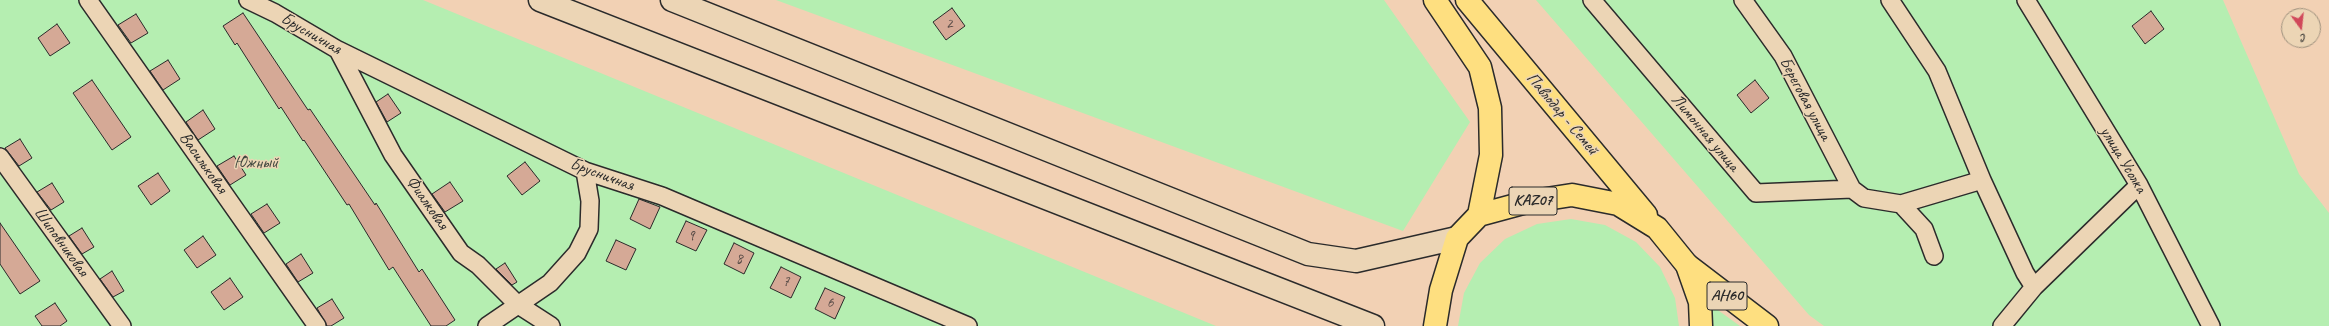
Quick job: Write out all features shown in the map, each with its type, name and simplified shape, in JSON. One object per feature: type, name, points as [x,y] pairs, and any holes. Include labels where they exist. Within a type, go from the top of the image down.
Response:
[{"type":"main road","points":[[540,0],[1373,326]]},
{"type":"main road","points":[[672,0],[1308,254],[1356,261],[1457,238]]},
{"type":"main road","name":"KAZ07","points":[[1435,0],[1480,67],[1490,108],[1491,155],[1479,214],[1527,202],[1572,195],[1618,204],[1657,228],[1687,265],[1700,302],[1701,326]]},
{"type":"main road","name":"Павлодар - Семей","points":[[1467,0],[1657,228]]},
{"type":"main road","points":[[1435,326],[1441,290],[1457,238],[1479,214]]},
{"type":"main road","name":"АН60","points":[[1687,265],[1767,326]]},
{"type":"street","name":"Васильковая","points":[[88,0],[317,326]]},
{"type":"street","name":"Брусничная","points":[[248,0],[275,13],[338,50],[585,171],[662,196],[968,326]]},
{"type":"street","name":"Лимонная улица","points":[[1592,0],[1756,193],[1858,193]]},
{"type":"street","name":"Береговая улица","points":[[1743,0],[1784,56],[1858,193]]},
{"type":"street","points":[[1890,0],[1937,71],[1982,180],[2025,273],[2034,287]]},
{"type":"street","name":"улица Усолка","points":[[2026,0],[2139,185],[2211,326]]},
{"type":"street","name":"Фиалковая","points":[[338,50],[393,155],[461,253],[478,265],[517,304],[551,326]]},
{"type":"street","name":"Шиповниковая","points":[[0,157],[122,326]]},
{"type":"street","points":[[487,326],[517,304],[550,283],[577,253],[590,230],[590,201],[585,171]]},
{"type":"street","points":[[1858,193],[1901,204],[1982,180]]},
{"type":"street","points":[[2002,326],[2034,287],[2139,185]]},
{"type":"street","points":[[1901,204],[1924,229],[1934,256]]},
{"type":"green space","name":"Южный","points":[[0,0],[423,0],[1216,326],[0,326]]},
{"type":"green space","points":[[776,0],[1384,0],[1470,122],[1403,231]]},
{"type":"green space","points":[[1536,0],[2223,0],[2299,174],[2329,213],[2329,326],[1824,326],[1809,315]]},
{"type":"green space","points":[[1571,219],[1605,225],[1636,242],[1660,267],[1675,298],[1679,326],[1458,326],[1464,293],[1480,263],[1505,239],[1537,224]]},
{"type":"green space","points":[[1708,303],[1740,326],[1708,326]]},
{"type":"building","points":[[952,8],[965,26],[946,40],[933,22]]},
{"type":"building","points":[[2151,11],[2164,29],[2145,44],[2132,26]]},
{"type":"building","points":[[243,13],[308,110],[310,109],[375,205],[376,203],[419,272],[422,269],[455,320],[446,326],[431,326],[393,267],[389,270],[349,204],[347,205],[281,107],[279,109],[237,43],[235,45],[223,26]]},
{"type":"building","points":[[136,14],[148,33],[131,43],[118,25]]},
{"type":"building","points":[[57,24],[70,43],[50,56],[38,38]]},
{"type":"building","points":[[168,60],[180,79],[163,90],[150,71]]},
{"type":"building","points":[[92,80],[131,137],[112,150],[73,93]]},
{"type":"building","points":[[1755,80],[1769,98],[1751,113],[1737,95]]},
{"type":"building","points":[[388,94],[401,113],[387,122],[376,102]]},
{"type":"building","points":[[203,110],[215,129],[198,140],[186,122]]},
{"type":"building","points":[[20,139],[32,158],[19,166],[5,148]]},
{"type":"building","points":[[234,156],[246,175],[230,185],[217,166]]},
{"type":"building","points":[[525,162],[540,181],[522,195],[507,176]]},
{"type":"building","points":[[158,173],[170,191],[151,205],[138,186]]},
{"type":"building","points":[[450,182],[463,201],[445,212],[432,194]]},
{"type":"building","points":[[52,183],[64,202],[51,210],[37,192]]},
{"type":"building","points":[[639,199],[660,207],[650,229],[630,219]]},
{"type":"building","points":[[267,204],[280,223],[264,233],[251,214]]},
{"type":"building","points":[[686,221],[707,230],[696,251],[676,242]]},
{"type":"building","points":[[0,223],[40,281],[20,294],[0,264]]},
{"type":"building","points":[[82,228],[94,247],[82,254],[69,236]]},
{"type":"building","points":[[203,236],[216,255],[197,268],[184,250]]},
{"type":"building","points":[[616,240],[636,249],[626,270],[606,261]]},
{"type":"building","points":[[734,243],[754,253],[744,274],[724,264]]},
{"type":"building","points":[[301,254],[313,273],[298,282],[286,264]]},
{"type":"building","points":[[505,263],[517,282],[512,285],[496,269]]},
{"type":"building","points":[[781,267],[801,277],[791,298],[770,288]]},
{"type":"building","points":[[112,271],[124,291],[113,297],[100,279]]},
{"type":"building","points":[[230,278],[243,297],[224,310],[211,292]]},
{"type":"building","points":[[825,288],[845,297],[835,319],[815,309]]},
{"type":"building","points":[[332,299],[344,318],[331,326],[327,326],[317,308]]},
{"type":"building","points":[[55,303],[67,321],[60,326],[42,326],[35,316]]}]
